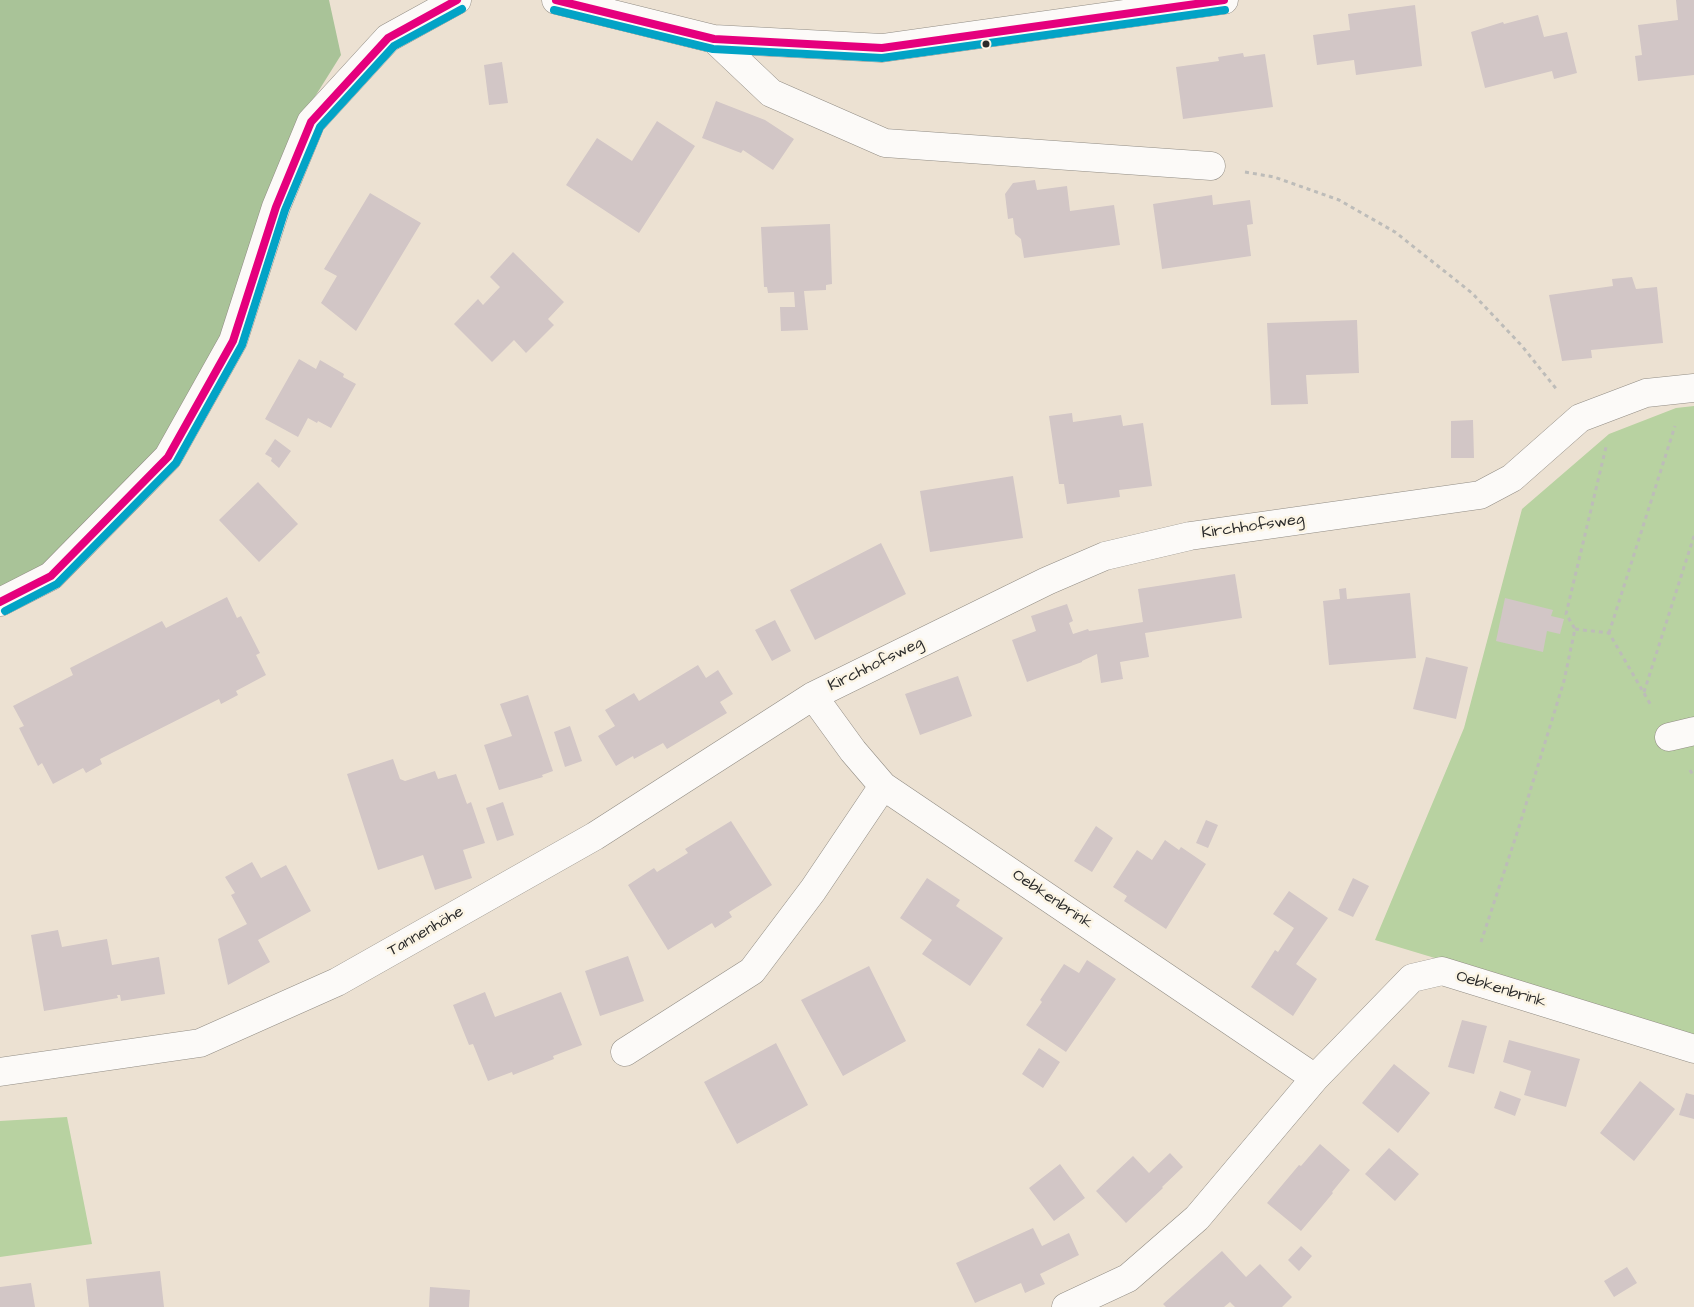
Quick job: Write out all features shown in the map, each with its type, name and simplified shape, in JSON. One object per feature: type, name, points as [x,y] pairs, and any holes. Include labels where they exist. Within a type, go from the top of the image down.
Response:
[{"type":"street","points":[[0,602],[51,576],[168,456],[233,341],[276,207],[311,122],[388,38],[457,0]]},
{"type":"street","points":[[556,0],[714,39],[882,48],[1224,0]]},
{"type":"street","points":[[714,39],[771,92],[885,144],[1211,166]]},
{"type":"street","name":"Kirchhofsweg","points":[[813,696],[1047,581],[1105,556],[1190,536],[1480,494],[1512,478],[1592,414],[1646,393],[1694,388]]},
{"type":"street","name":"Oebkenbrink","points":[[813,696],[853,751],[883,786],[1315,1078]]},
{"type":"street","name":"Tannenhöhe","points":[[0,1072],[200,1043],[337,982],[595,836],[813,696]]},
{"type":"street","points":[[625,1052],[752,972],[813,890],[883,786]]},
{"type":"street","name":"Oebkenbrink","points":[[1066,1307],[1128,1278],[1197,1218],[1315,1078],[1412,978],[1442,972],[1694,1049]]},
{"type":"path","points":[[1211,166],[1274,177],[1339,200],[1395,232],[1472,293],[1522,346],[1592,414],[1609,434],[1566,614],[1575,629],[1564,681],[1520,827],[1481,942]]},
{"type":"path","points":[[1676,424],[1609,633],[1644,692],[1682,734],[1694,777]]},
{"type":"path","points":[[1644,692],[1694,536]]},
{"type":"path","points":[[1575,629],[1609,633]]},
{"type":"green space","points":[[0,0],[329,0],[341,55],[301,119],[222,339],[157,454],[54,561],[0,587]]},
{"type":"green space","points":[[1694,406],[1694,1036],[1375,940],[1464,728],[1522,509],[1609,434],[1676,408]]},
{"type":"green space","points":[[67,1117],[92,1244],[0,1257],[0,1121]]},
{"type":"building","points":[[1676,0],[1694,0],[1694,75],[1638,81],[1635,56],[1642,55],[1638,25],[1678,20]]},
{"type":"building","points":[[1415,5],[1422,66],[1356,75],[1354,60],[1317,65],[1313,35],[1350,30],[1348,14]]},
{"type":"building","points":[[1538,15],[1544,37],[1567,32],[1577,73],[1554,79],[1552,71],[1485,88],[1471,32],[1503,22],[1504,24]]},
{"type":"building","points":[[1243,53],[1244,57],[1265,54],[1273,107],[1183,119],[1176,67],[1219,61],[1218,57]]},
{"type":"building","points":[[502,62],[508,103],[489,105],[484,65]]},
{"type":"building","points":[[716,101],[765,120],[794,139],[773,170],[743,150],[741,153],[702,138]]},
{"type":"building","points":[[657,121],[695,146],[639,233],[566,185],[597,138],[632,161]]},
{"type":"building","points":[[1035,180],[1037,190],[1067,186],[1070,211],[1114,205],[1120,245],[1024,258],[1021,239],[1015,234],[1013,218],[1008,219],[1005,194],[1013,183]]},
{"type":"building","points":[[370,193],[421,223],[356,331],[321,303],[337,276],[324,269]]},
{"type":"building","points":[[1212,195],[1213,205],[1250,200],[1253,224],[1247,225],[1251,256],[1162,269],[1153,204]]},
{"type":"building","points":[[830,224],[832,284],[826,285],[826,290],[804,291],[808,330],[781,331],[780,307],[795,307],[794,292],[768,293],[767,287],[764,287],[761,227]]},
{"type":"building","points":[[513,252],[564,302],[548,319],[554,325],[526,353],[514,340],[492,362],[454,324],[478,299],[483,305],[500,287],[490,277]]},
{"type":"building","points":[[1632,277],[1636,289],[1657,287],[1663,343],[1591,350],[1592,358],[1562,361],[1549,295],[1613,286],[1612,279]]},
{"type":"building","points":[[1357,320],[1359,373],[1306,375],[1308,404],[1271,405],[1267,323]]},
{"type":"building","points":[[299,359],[316,369],[320,360],[344,374],[343,377],[356,384],[331,428],[308,418],[298,437],[265,419]]},
{"type":"building","points":[[1072,413],[1073,422],[1121,415],[1123,426],[1143,423],[1152,486],[1119,490],[1120,497],[1067,504],[1064,484],[1059,484],[1049,416]]},
{"type":"building","points":[[1473,420],[1474,458],[1451,458],[1451,421]]},
{"type":"building","points":[[275,439],[291,451],[279,468],[271,461],[272,458],[265,454]]},
{"type":"building","points":[[1013,476],[1023,538],[930,552],[920,491]]},
{"type":"building","points":[[258,482],[298,524],[259,562],[219,520]]},
{"type":"building","points":[[881,543],[906,594],[815,640],[790,590]]},
{"type":"building","points":[[1235,574],[1242,618],[1145,633],[1149,657],[1120,662],[1123,679],[1101,683],[1097,654],[1082,662],[1027,682],[1012,640],[1036,631],[1031,616],[1067,604],[1073,621],[1069,623],[1073,634],[1088,629],[1089,631],[1143,622],[1138,589]]},
{"type":"building","points":[[1346,588],[1347,599],[1410,593],[1416,658],[1329,665],[1323,601],[1340,599],[1339,589]]},
{"type":"building","points":[[227,597],[237,618],[241,616],[260,653],[256,655],[266,675],[236,691],[238,695],[221,704],[219,699],[100,759],[102,764],[86,773],[83,768],[53,784],[42,763],[38,766],[19,728],[24,726],[13,706],[73,675],[70,668],[162,621],[166,628]]},
{"type":"building","points":[[1505,598],[1553,610],[1551,616],[1564,619],[1560,634],[1547,631],[1543,652],[1496,641]]},
{"type":"building","points":[[775,620],[791,651],[772,661],[755,630]]},
{"type":"building","points":[[1426,657],[1468,667],[1456,719],[1413,709]]},
{"type":"building","points":[[698,665],[706,678],[718,670],[733,694],[720,702],[727,713],[667,749],[663,743],[634,759],[633,756],[616,766],[598,736],[615,726],[605,710],[634,693],[639,701]]},
{"type":"building","points":[[958,676],[972,716],[920,735],[905,694]]},
{"type":"building","points":[[528,695],[553,771],[542,775],[543,777],[499,790],[484,745],[512,736],[500,704]]},
{"type":"building","points":[[570,726],[582,761],[565,767],[554,732]]},
{"type":"building","points":[[393,759],[400,779],[405,781],[435,771],[438,779],[456,774],[467,804],[471,802],[485,843],[463,850],[472,878],[435,890],[423,855],[378,870],[347,774]]},
{"type":"building","points":[[503,802],[514,835],[497,841],[486,808]]},
{"type":"building","points":[[1206,820],[1218,825],[1208,848],[1196,843]]},
{"type":"building","points":[[731,821],[772,885],[729,912],[732,917],[715,928],[712,923],[668,950],[628,885],[654,868],[657,872],[688,853],[685,849]]},
{"type":"building","points":[[1096,826],[1113,838],[1092,872],[1074,861]]},
{"type":"building","points":[[1165,840],[1179,850],[1181,847],[1206,864],[1166,929],[1124,901],[1127,896],[1113,887],[1137,850],[1152,860]]},
{"type":"building","points":[[252,862],[261,878],[286,865],[311,911],[258,940],[270,962],[228,985],[218,939],[247,924],[231,895],[235,893],[225,877]]},
{"type":"building","points":[[927,878],[960,900],[956,906],[1003,938],[970,986],[922,954],[932,940],[900,918]]},
{"type":"building","points":[[1353,878],[1369,886],[1353,917],[1338,910]]},
{"type":"building","points":[[1289,891],[1328,918],[1296,964],[1317,979],[1293,1016],[1251,987],[1275,950],[1278,952],[1294,928],[1273,914]]},
{"type":"building","points":[[58,930],[62,947],[107,939],[112,965],[159,957],[165,994],[121,1001],[120,995],[117,995],[118,998],[44,1011],[31,935]]},
{"type":"building","points":[[628,956],[644,1001],[600,1016],[585,971]]},
{"type":"building","points":[[1087,960],[1116,979],[1066,1052],[1026,1025],[1064,964],[1079,973]]},
{"type":"building","points":[[869,966],[906,1041],[843,1076],[801,1000]]},
{"type":"building","points":[[485,992],[495,1017],[561,992],[582,1045],[553,1056],[554,1059],[513,1075],[512,1072],[488,1081],[473,1044],[469,1045],[453,1005]]},
{"type":"building","points":[[1462,1020],[1487,1026],[1474,1074],[1448,1067]]},
{"type":"building","points":[[1509,1040],[1580,1059],[1566,1107],[1524,1095],[1531,1071],[1503,1062]]},
{"type":"building","points":[[776,1043],[808,1105],[737,1144],[704,1082]]},
{"type":"building","points":[[1039,1048],[1060,1062],[1043,1088],[1022,1074]]},
{"type":"building","points":[[1394,1064],[1430,1093],[1398,1133],[1362,1103]]},
{"type":"building","points":[[1640,1081],[1675,1109],[1634,1161],[1600,1133]]},
{"type":"building","points":[[1500,1091],[1521,1099],[1515,1116],[1494,1108]]},
{"type":"building","points":[[1686,1093],[1694,1095],[1694,1119],[1679,1115]]},
{"type":"building","points":[[1320,1144],[1350,1170],[1301,1231],[1267,1203],[1299,1165],[1301,1166]]},
{"type":"building","points":[[1389,1148],[1419,1174],[1395,1201],[1365,1174]]},
{"type":"building","points":[[1170,1153],[1183,1167],[1126,1223],[1096,1191],[1133,1156],[1149,1173]]},
{"type":"building","points":[[1060,1164],[1085,1198],[1054,1221],[1029,1188]]},
{"type":"building","points":[[1033,1228],[1042,1246],[1069,1233],[1079,1255],[1040,1274],[1045,1284],[1025,1293],[1021,1283],[975,1303],[956,1263]]},
{"type":"building","points":[[1301,1246],[1312,1256],[1299,1271],[1288,1260]]},
{"type":"building","points":[[1222,1251],[1246,1277],[1260,1264],[1292,1297],[1282,1307],[1235,1307],[1230,1302],[1224,1307],[1166,1307],[1163,1304]]},
{"type":"building","points":[[1627,1267],[1637,1283],[1614,1297],[1604,1281]]},
{"type":"building","points":[[160,1271],[164,1307],[89,1307],[86,1279]]},
{"type":"building","points":[[31,1283],[35,1307],[0,1307],[0,1287]]},
{"type":"building","points":[[430,1287],[470,1290],[469,1307],[429,1307]]},
{"type":"transit line","points":[[0,602],[51,576],[168,457],[233,341],[276,207],[311,122],[388,38],[457,0]]},
{"type":"transit line","points":[[556,0],[714,39],[882,48],[1224,0]]},
{"type":"transit line","points":[[5,611],[57,584],[176,463],[242,345],[285,210],[320,127],[394,46],[462,9]]},
{"type":"transit line","points":[[554,10],[713,49],[882,58],[1225,10]]}]
